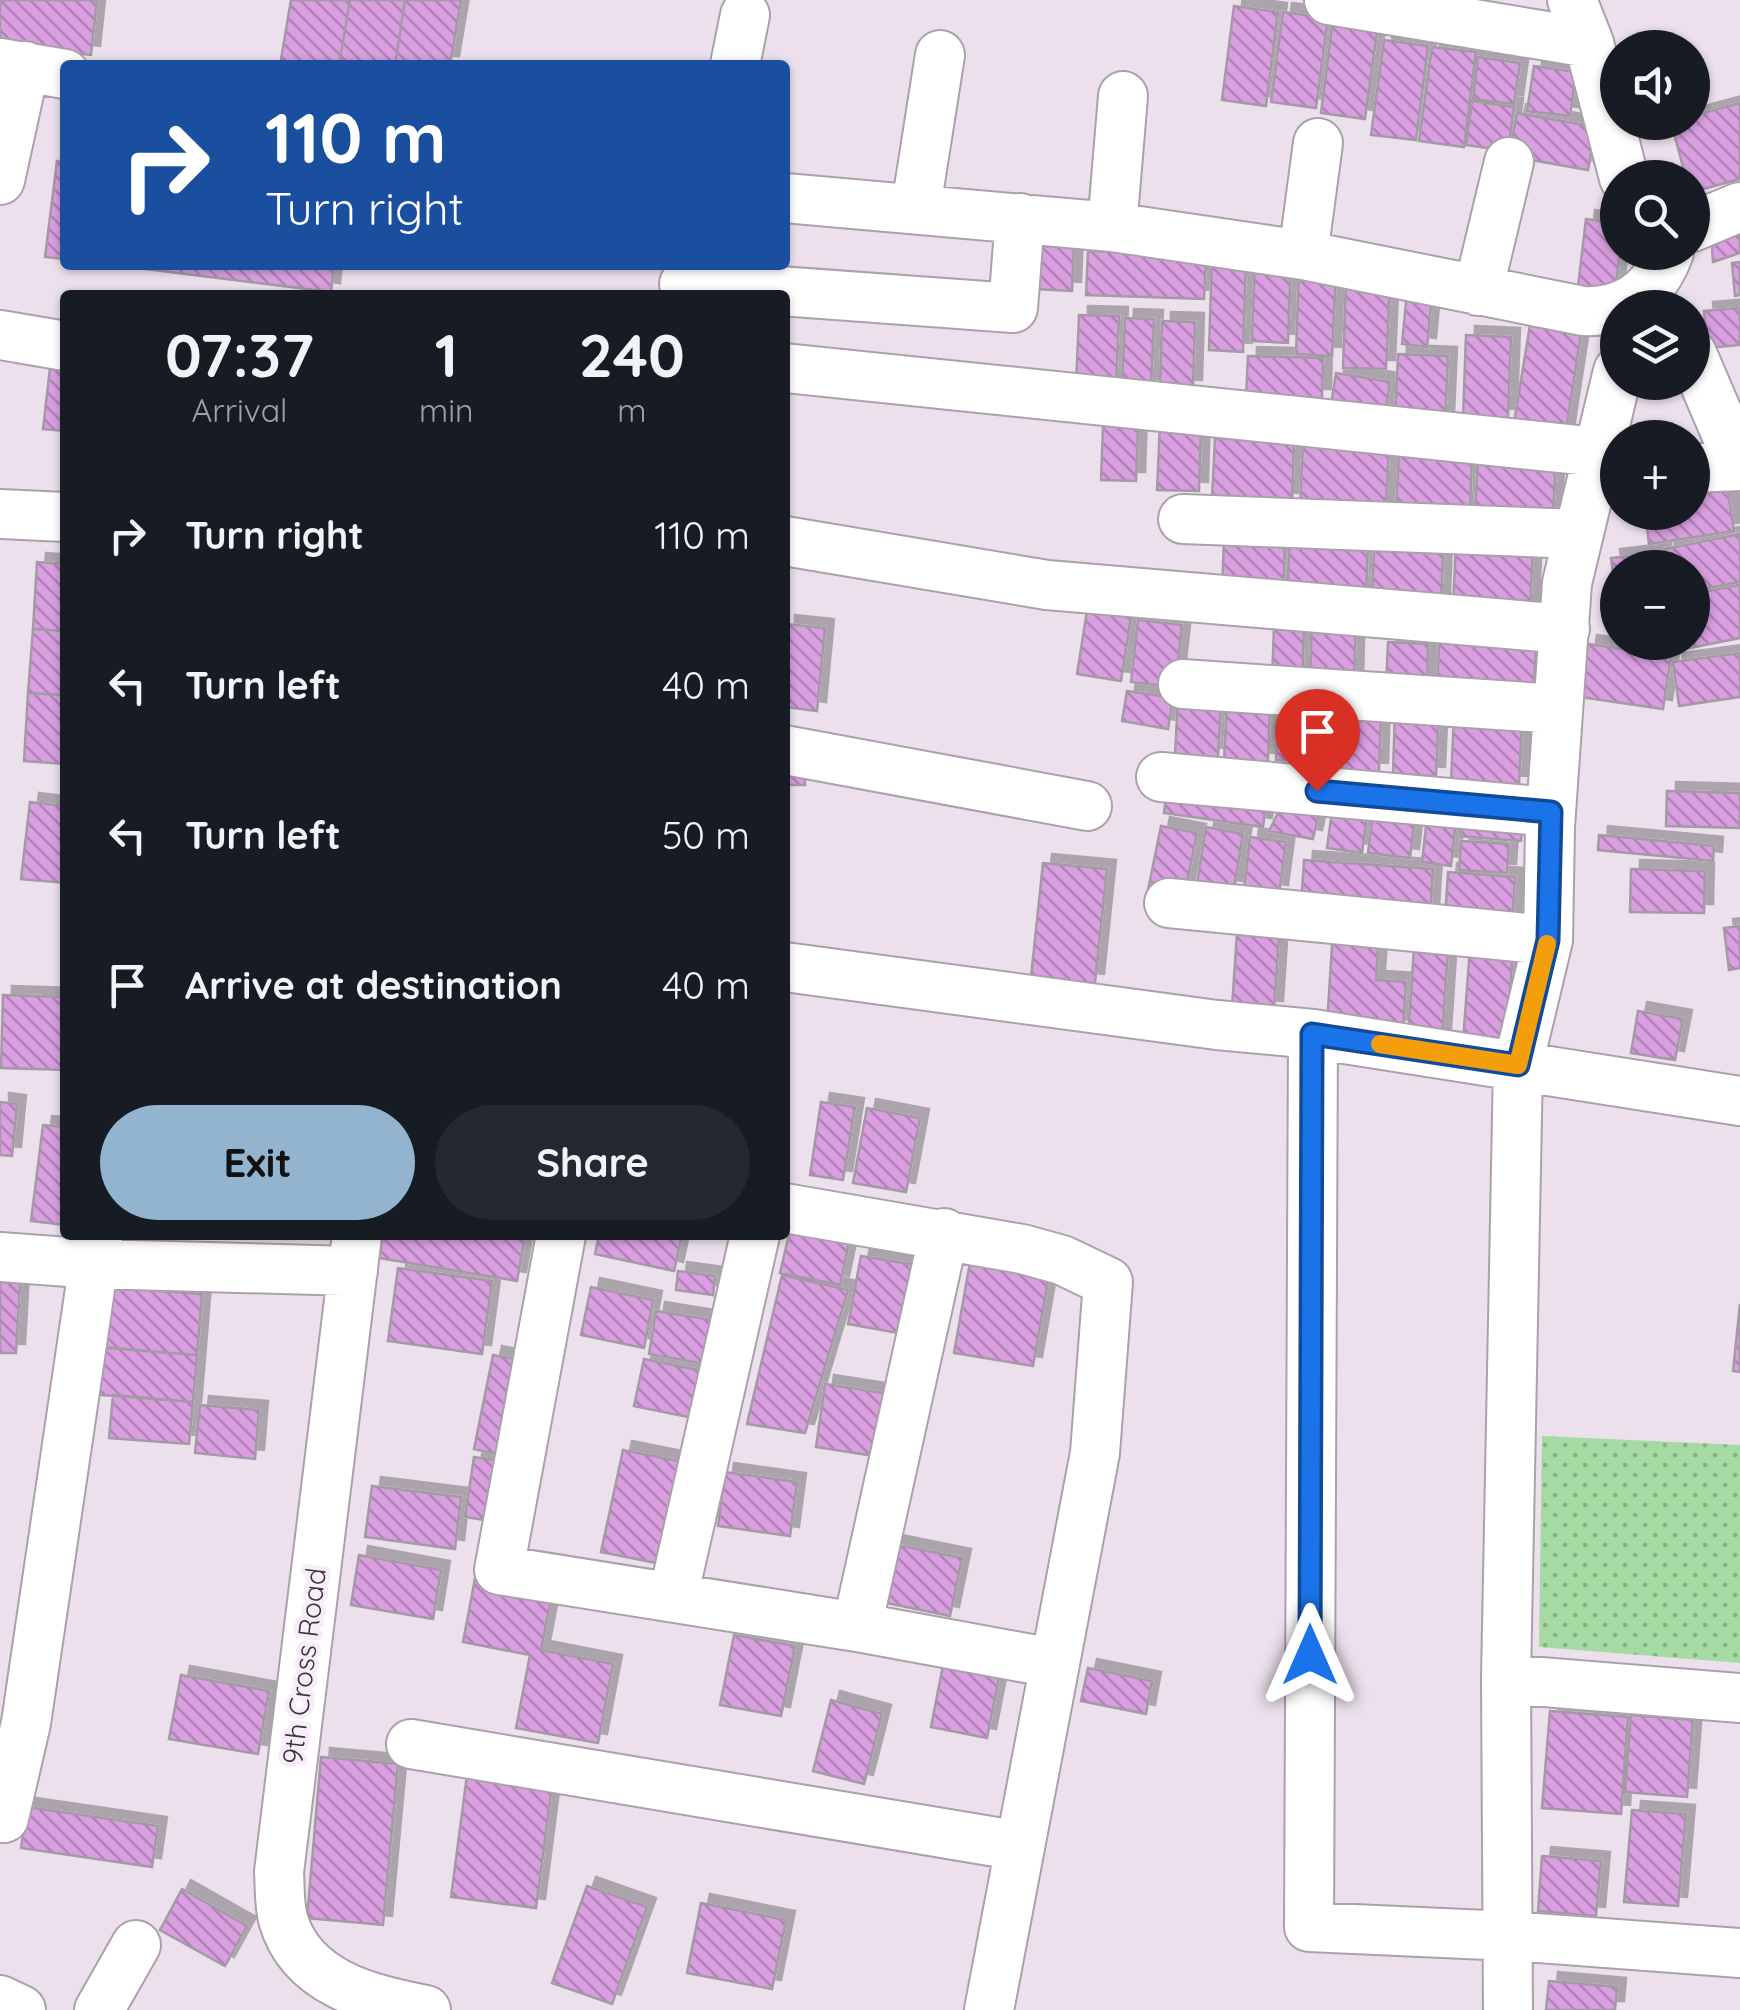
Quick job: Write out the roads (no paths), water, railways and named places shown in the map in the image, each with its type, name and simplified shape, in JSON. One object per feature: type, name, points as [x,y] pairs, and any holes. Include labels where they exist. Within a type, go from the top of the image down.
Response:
[{"type":"street","points":[[1330,0],[1580,22],[1619,160]]},
{"type":"street","points":[[737,60],[745,15]]},
{"type":"street","points":[[916,207],[940,55]]},
{"type":"street","points":[[0,180],[30,68]]},
{"type":"street","points":[[1112,227],[1123,96]]},
{"type":"street","points":[[1303,255],[1318,142]]},
{"type":"street","points":[[1478,291],[1509,162]]},
{"type":"street","points":[[790,198],[1112,227],[1303,255],[1582,311],[1609,310],[1647,284]]},
{"type":"street","points":[[1710,220],[1740,207]]},
{"type":"street","points":[[790,292],[1013,308],[1020,218]]},
{"type":"street","points":[[684,284],[766,290]]},
{"type":"street","points":[[0,335],[60,345]]},
{"type":"street","points":[[790,369],[1600,466]]},
{"type":"street","points":[[1710,467],[1740,466],[1712,375]]},
{"type":"street","points":[[1508,2010],[1506,1678],[1518,1065],[1548,940],[1551,812],[1566,583],[1578,534],[1600,474]]},
{"type":"street","points":[[0,514],[60,517]]},
{"type":"street","points":[[1183,519],[1578,534]]},
{"type":"street","points":[[790,542],[1047,585],[1565,629]]},
{"type":"street","points":[[1183,684],[1558,710]]},
{"type":"street","points":[[790,751],[1087,806]]},
{"type":"street","points":[[1162,777],[1551,812]]},
{"type":"street","points":[[1169,902],[1548,940]]},
{"type":"street","points":[[790,969],[1312,1034],[1740,1101]]},
{"type":"street","points":[[1312,1034],[1309,1927],[1510,1936],[1740,1953]]},
{"type":"street","points":[[790,1209],[944,1233],[1062,1260],[1108,1282],[1096,1453],[989,2010]]},
{"type":"street","points":[[857,1627],[944,1233]]},
{"type":"street","points":[[560,1240],[499,1570],[1054,1662]]},
{"type":"street","points":[[673,1598],[754,1240]]},
{"type":"street","points":[[0,1257],[96,1249],[355,1253]]},
{"type":"street","points":[[4,1818],[26,1723],[96,1249]]},
{"type":"street","name":"9th Cross Road","points":[[355,1253],[279,1872],[282,1917],[318,1994],[426,2010]]},
{"type":"street","points":[[1506,1678],[1740,1698]]},
{"type":"street","points":[[411,1744],[1020,1846]]},
{"type":"street","points":[[99,2010],[136,1945]]},
{"type":"street","points":[[0,2000],[21,2010]]}]
